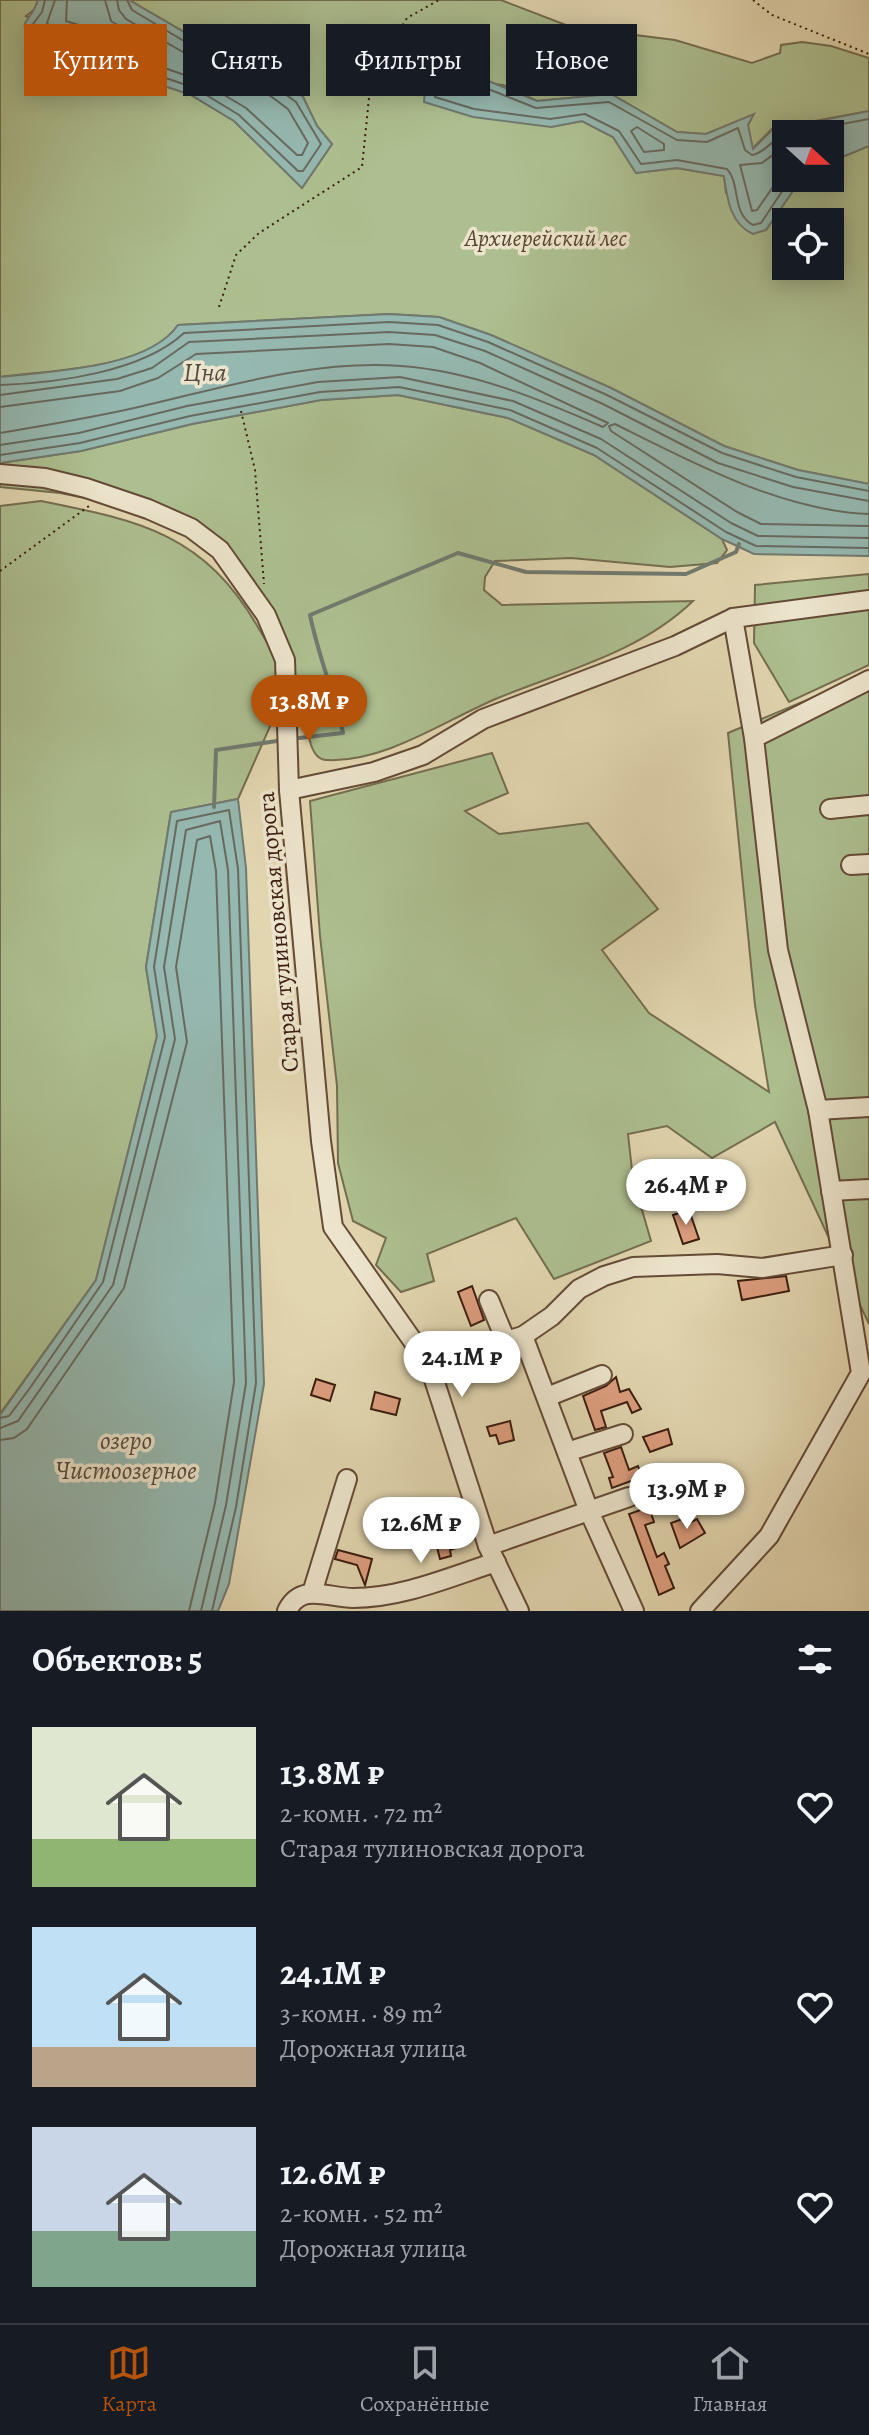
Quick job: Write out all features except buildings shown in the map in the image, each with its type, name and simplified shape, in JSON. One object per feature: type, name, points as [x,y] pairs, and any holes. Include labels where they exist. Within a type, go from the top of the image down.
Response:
[{"type":"street","name":"Старая тулиновская дорога","points":[[0,474],[45,478],[106,494],[169,517],[220,550],[266,615],[285,660],[289,790],[321,1141],[333,1227],[429,1364]]},
{"type":"street","points":[[289,790],[374,772],[423,755],[483,719],[675,646],[733,618],[869,600]]},
{"type":"street","points":[[700,1611],[769,1536],[861,1373],[818,1110],[778,950],[754,738],[733,618]]},
{"type":"street","points":[[754,738],[867,690]]},
{"type":"street","points":[[830,809],[869,805]]},
{"type":"street","points":[[818,1110],[869,1107]]},
{"type":"street","points":[[831,1191],[869,1189]]},
{"type":"street","points":[[519,1611],[492,1554],[429,1364],[514,1339],[552,1316],[579,1289],[633,1267],[717,1264],[762,1268],[843,1255]]},
{"type":"street","points":[[489,1300],[547,1397],[589,1511],[634,1611]]},
{"type":"street","points":[[547,1397],[602,1375]]},
{"type":"street","points":[[567,1452],[623,1434]]},
{"type":"street","points":[[312,1593],[347,1479]]},
{"type":"street","points":[[287,1611],[293,1599],[312,1593],[354,1604],[415,1589],[589,1511],[629,1497]]},
{"type":"path","points":[[219,307],[236,255],[259,233],[362,167],[371,78],[407,18],[439,0]]},
{"type":"path","points":[[753,0],[772,15],[869,54]]},
{"type":"path","points":[[241,411],[255,470],[264,586]]},
{"type":"path","points":[[0,571],[106,494]]},
{"type":"green space","name":"Архиерейский лес","points":[[0,0],[38,0],[35,9],[26,16],[43,24],[24,24],[24,96],[167,96],[167,84],[183,91],[183,96],[193,96],[234,121],[302,188],[332,144],[317,126],[302,96],[310,96],[310,24],[183,24],[183,31],[129,0],[501,0],[563,24],[506,24],[506,86],[490,83],[490,24],[326,24],[326,96],[475,96],[551,127],[582,121],[613,137],[636,173],[677,168],[724,176],[726,193],[766,230],[772,221],[772,280],[844,280],[844,208],[781,208],[791,192],[844,192],[844,156],[869,146],[869,484],[798,470],[724,446],[611,388],[491,335],[439,317],[389,314],[178,325],[164,340],[144,351],[122,359],[71,369],[0,377]]},
{"type":"green space","points":[[637,35],[675,40],[752,63],[780,53],[781,45],[802,42],[831,46],[869,58],[869,111],[820,120],[772,120],[772,129],[752,149],[748,125],[753,115],[706,134],[677,132],[614,96],[637,96]]},
{"type":"green space","points":[[526,96],[590,96],[537,101]]},
{"type":"green space","points":[[398,395],[508,418],[594,455],[722,539],[727,550],[717,563],[670,567],[571,558],[495,561],[485,577],[484,590],[502,605],[693,601],[649,634],[601,658],[498,698],[393,747],[371,755],[327,760],[317,756],[311,745],[287,652],[273,628],[200,540],[116,504],[60,493],[0,487],[0,463],[81,451],[192,424],[321,400]]},
{"type":"green space","points":[[41,501],[140,525],[193,552],[238,597],[276,658],[286,690],[238,799],[171,812],[146,967],[157,1036],[96,1280],[0,1414],[0,506]]},
{"type":"green space","points":[[869,574],[869,665],[789,702],[754,643],[755,585]]},
{"type":"green space","points":[[869,674],[869,1324],[775,1122],[712,1158],[667,1126],[628,1134],[633,1179],[651,1241],[554,1279],[516,1218],[427,1254],[434,1281],[401,1292],[376,1265],[386,1238],[353,1221],[338,1163],[337,1086],[320,936],[310,801],[492,753],[508,793],[465,811],[499,834],[588,823],[658,909],[602,950],[649,1013],[769,1092],[755,1005],[728,733]]},
{"type":"water","points":[[38,0],[129,0],[183,31],[183,92],[167,87],[167,24],[25,24]]},
{"type":"water","points":[[490,82],[506,88],[506,96],[525,96],[537,101],[614,96],[677,132],[706,134],[754,114],[748,125],[753,149],[772,130],[772,192],[792,192],[781,208],[772,208],[772,221],[766,230],[753,234],[745,230],[735,217],[728,201],[724,176],[677,168],[636,173],[613,137],[582,121],[551,127],[473,117],[424,102],[424,96],[490,96]]},
{"type":"water","points":[[193,96],[302,96],[317,126],[332,144],[302,188],[234,121]]},
{"type":"water","points":[[869,111],[869,146],[844,156],[844,120],[823,120]]},
{"type":"water","name":"Цна","points":[[389,314],[439,317],[491,335],[611,388],[724,446],[798,470],[869,484],[869,556],[754,554],[722,539],[594,455],[508,418],[398,395],[321,400],[192,424],[81,451],[0,463],[0,377],[70,370],[122,359],[164,340],[178,325]]},
{"type":"water","name":"озеро Чистоозерное","points":[[238,799],[246,868],[264,1384],[229,1584],[218,1611],[0,1611],[0,1415],[96,1280],[157,1036],[146,967],[171,812]]},
{"type":"waterway","points":[[299,738],[343,733],[310,615],[458,553],[526,572],[686,574],[736,552],[739,544]]},
{"type":"waterway","points":[[214,807],[216,750],[277,741]]}]
